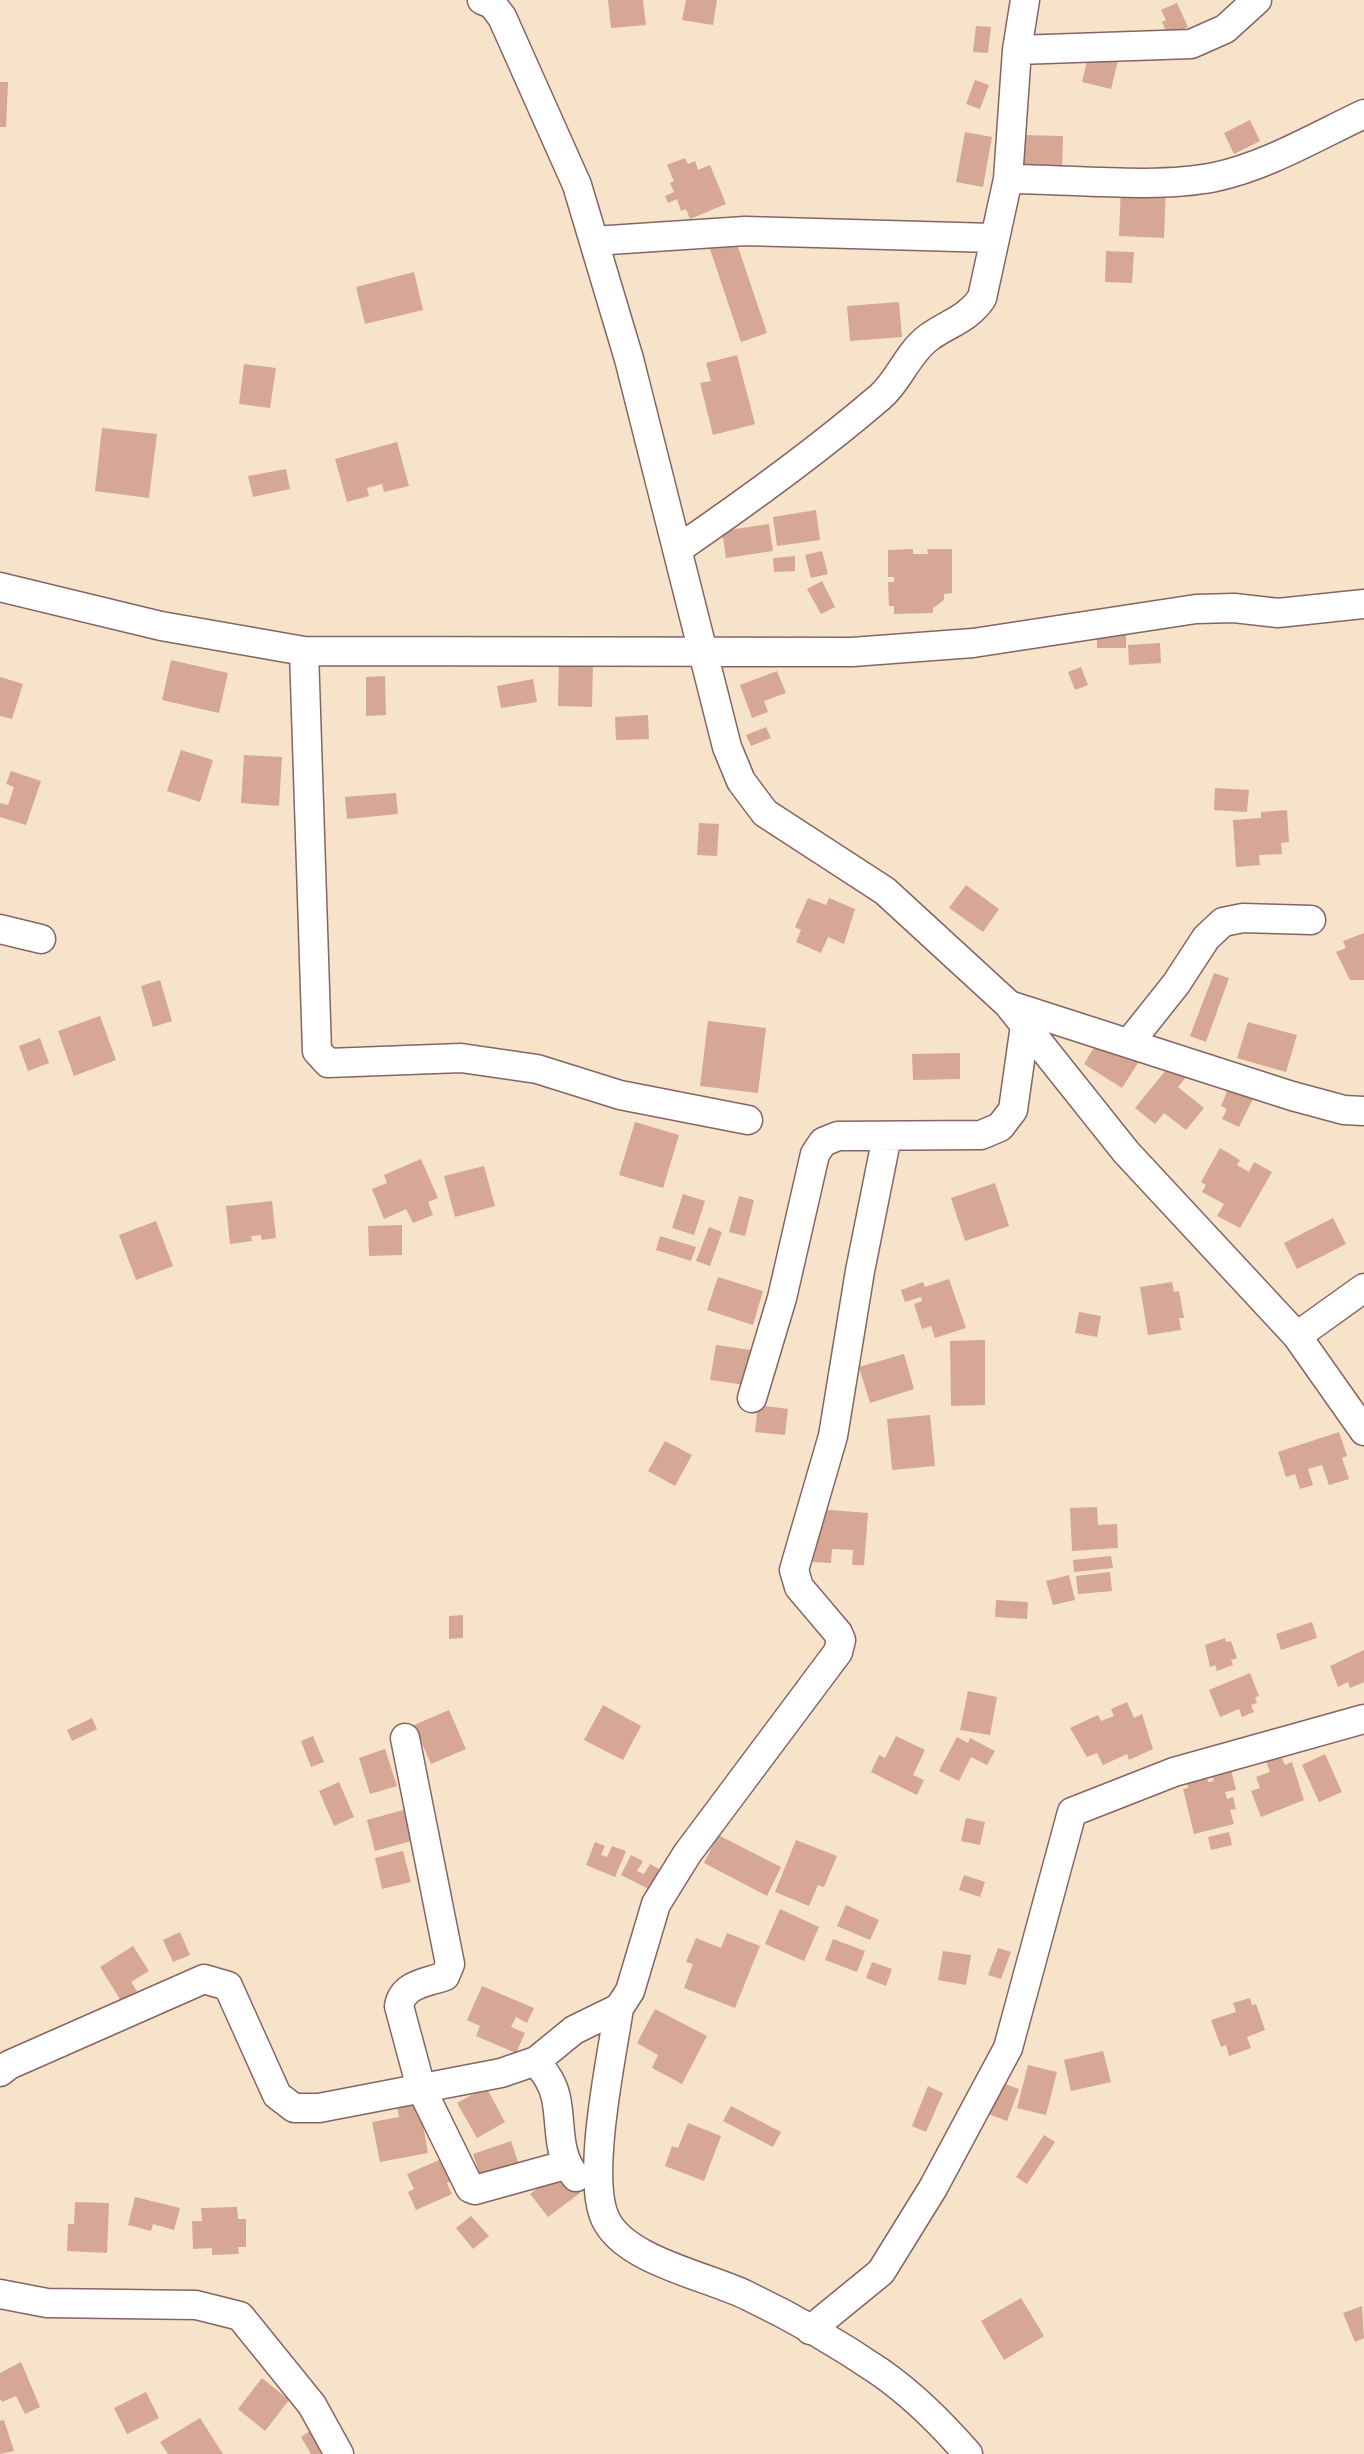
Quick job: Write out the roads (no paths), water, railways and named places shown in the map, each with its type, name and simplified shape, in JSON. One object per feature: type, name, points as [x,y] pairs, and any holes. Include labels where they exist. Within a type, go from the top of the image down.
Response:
[{"type":"street","points":[[678,549],[824,443],[885,393],[912,353],[928,338],[972,312],[982,298],[1008,178],[1017,50],[1025,0]]},
{"type":"street","points":[[1017,50],[1192,44],[1225,29],[1258,0]]},
{"type":"street","points":[[493,2],[577,185],[629,359],[727,748],[741,780],[765,813],[886,891],[1016,1015],[1126,1152],[1297,1336],[1364,1431]]},
{"type":"street","points":[[1008,178],[1174,181],[1216,176],[1258,162],[1364,114]]},
{"type":"street","points":[[594,241],[745,231],[993,238]]},
{"type":"street","points":[[0,587],[161,626],[304,651],[870,651],[973,643],[1196,609],[1278,612],[1364,604]]},
{"type":"street","points":[[304,651],[317,1051],[321,1059],[328,1063],[462,1058],[537,1070],[620,1095],[748,1120]]},
{"type":"street","points":[[1130,1043],[1206,938],[1223,922],[1243,918],[1311,920]]},
{"type":"street","points":[[0,929],[42,939]]},
{"type":"street","points":[[1016,1015],[1130,1043],[1292,1096],[1364,1112]]},
{"type":"street","points":[[752,1398],[782,1298],[814,1154],[823,1142],[838,1136],[981,1135],[1000,1127],[1013,1110],[1016,1015]]},
{"type":"street","points":[[603,2215],[598,2196],[600,2150],[619,2008],[630,1991],[656,1904],[687,1854],[838,1652],[838,1632],[799,1587],[794,1570],[833,1436],[887,1136]]},
{"type":"street","points":[[1297,1336],[1364,1288]]},
{"type":"street","points":[[810,2330],[881,2272],[933,2188],[1008,2048],[1072,1812],[1174,1772],[1364,1719]]},
{"type":"street","points":[[404,1738],[450,1964],[445,1976],[407,1989],[401,1995],[399,2006],[420,2088],[470,2188],[475,2190],[565,2164]]},
{"type":"street","points":[[0,2072],[9,2064],[204,1979],[228,1986],[277,2095],[294,2108],[319,2108],[501,2073],[536,2061],[574,2030],[619,2008]]},
{"type":"street","points":[[536,2061],[555,2094],[565,2164],[623,2242],[666,2264],[747,2296],[880,2372],[940,2423],[968,2454]]},
{"type":"street","points":[[0,2294],[48,2303],[196,2305],[240,2316],[312,2405],[339,2454]]}]
